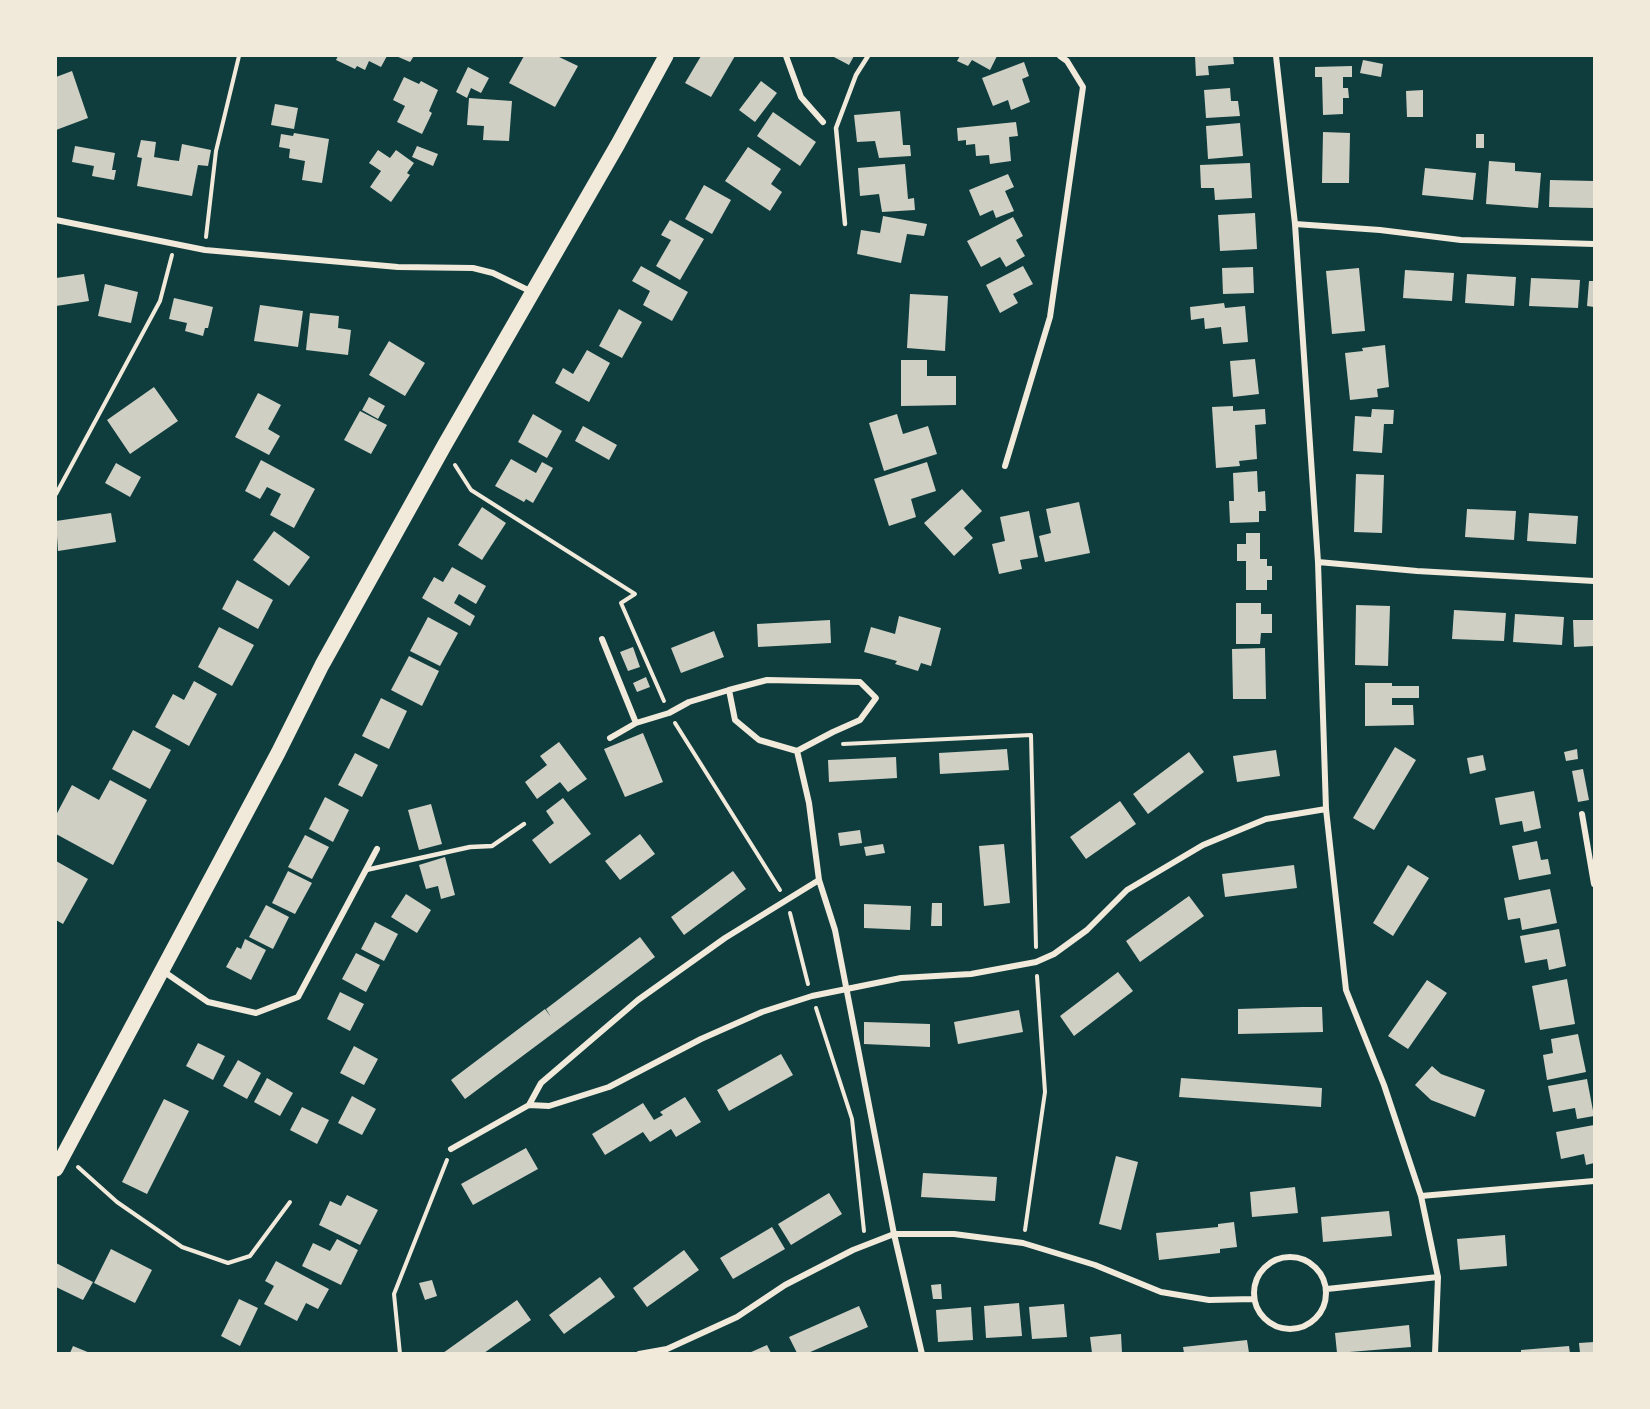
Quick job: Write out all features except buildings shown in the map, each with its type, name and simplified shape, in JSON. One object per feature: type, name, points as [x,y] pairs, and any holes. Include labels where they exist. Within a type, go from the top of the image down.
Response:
[{"type":"main road","points":[[56,1169],[278,753],[322,665],[666,56]]},
{"type":"street","points":[[786,56],[801,97],[823,122]]},
{"type":"street","points":[[1005,466],[1050,317],[1083,87],[1067,61],[1060,56]]},
{"type":"street","points":[[1276,56],[1295,224],[1317,562],[1326,809],[1346,990],[1384,1085],[1421,1196],[1438,1277],[1436,1353]]},
{"type":"street","points":[[56,220],[205,250],[398,267],[473,268],[493,273],[532,292]]},
{"type":"street","points":[[1295,224],[1380,230],[1461,240],[1594,243]]},
{"type":"street","points":[[1317,562],[1417,571],[1594,581]]},
{"type":"street","points":[[602,639],[636,723]]},
{"type":"street","points":[[610,738],[636,723],[669,713],[689,702],[729,690],[767,680],[861,682],[876,698],[861,720],[797,752],[759,740],[735,720],[729,690]]},
{"type":"street","points":[[797,752],[809,803],[819,880],[835,930],[894,1234],[922,1353]]},
{"type":"street","points":[[529,1105],[549,1106],[609,1087],[701,1039],[762,1012],[812,996],[901,978],[971,974],[1036,962],[1054,954],[1087,930],[1127,890],[1203,845],[1266,819],[1326,809]]},
{"type":"street","points":[[1582,814],[1594,884]]},
{"type":"street","points":[[163,970],[208,1002],[256,1013],[298,998],[377,849]]},
{"type":"street","points":[[452,1149],[529,1105],[541,1083],[638,1000],[725,938],[819,880]]},
{"type":"street","points":[[1421,1196],[1594,1180]]},
{"type":"street","points":[[639,1353],[668,1349],[737,1317],[785,1285],[866,1245],[894,1234],[954,1234],[1023,1243],[1095,1265],[1161,1292],[1209,1300],[1253,1299]]},
{"type":"street","points":[[1285,1256],[1305,1259],[1320,1271],[1328,1289],[1323,1312],[1306,1327],[1283,1330],[1263,1319],[1253,1299],[1255,1279],[1267,1264],[1285,1256]]},
{"type":"street","points":[[1328,1289],[1438,1277]]},
{"type":"lane","points":[[845,224],[836,129],[856,75],[868,56]]},
{"type":"lane","points":[[366,870],[470,847],[492,846],[524,824]]},
{"type":"path","points":[[205,250],[216,152],[239,56]]},
{"type":"path","points":[[56,494],[160,301],[175,243]]},
{"type":"path","points":[[444,446],[471,490],[634,594],[621,603],[669,713],[787,900],[812,996],[852,1119],[866,1245]]},
{"type":"path","points":[[842,744],[1031,735],[1036,962],[1045,1092],[1023,1243]]},
{"type":"path","points":[[400,1353],[394,1294],[452,1149]]},
{"type":"path","points":[[63,1155],[89,1175],[117,1202],[182,1247],[228,1263],[250,1256],[290,1202]]}]
